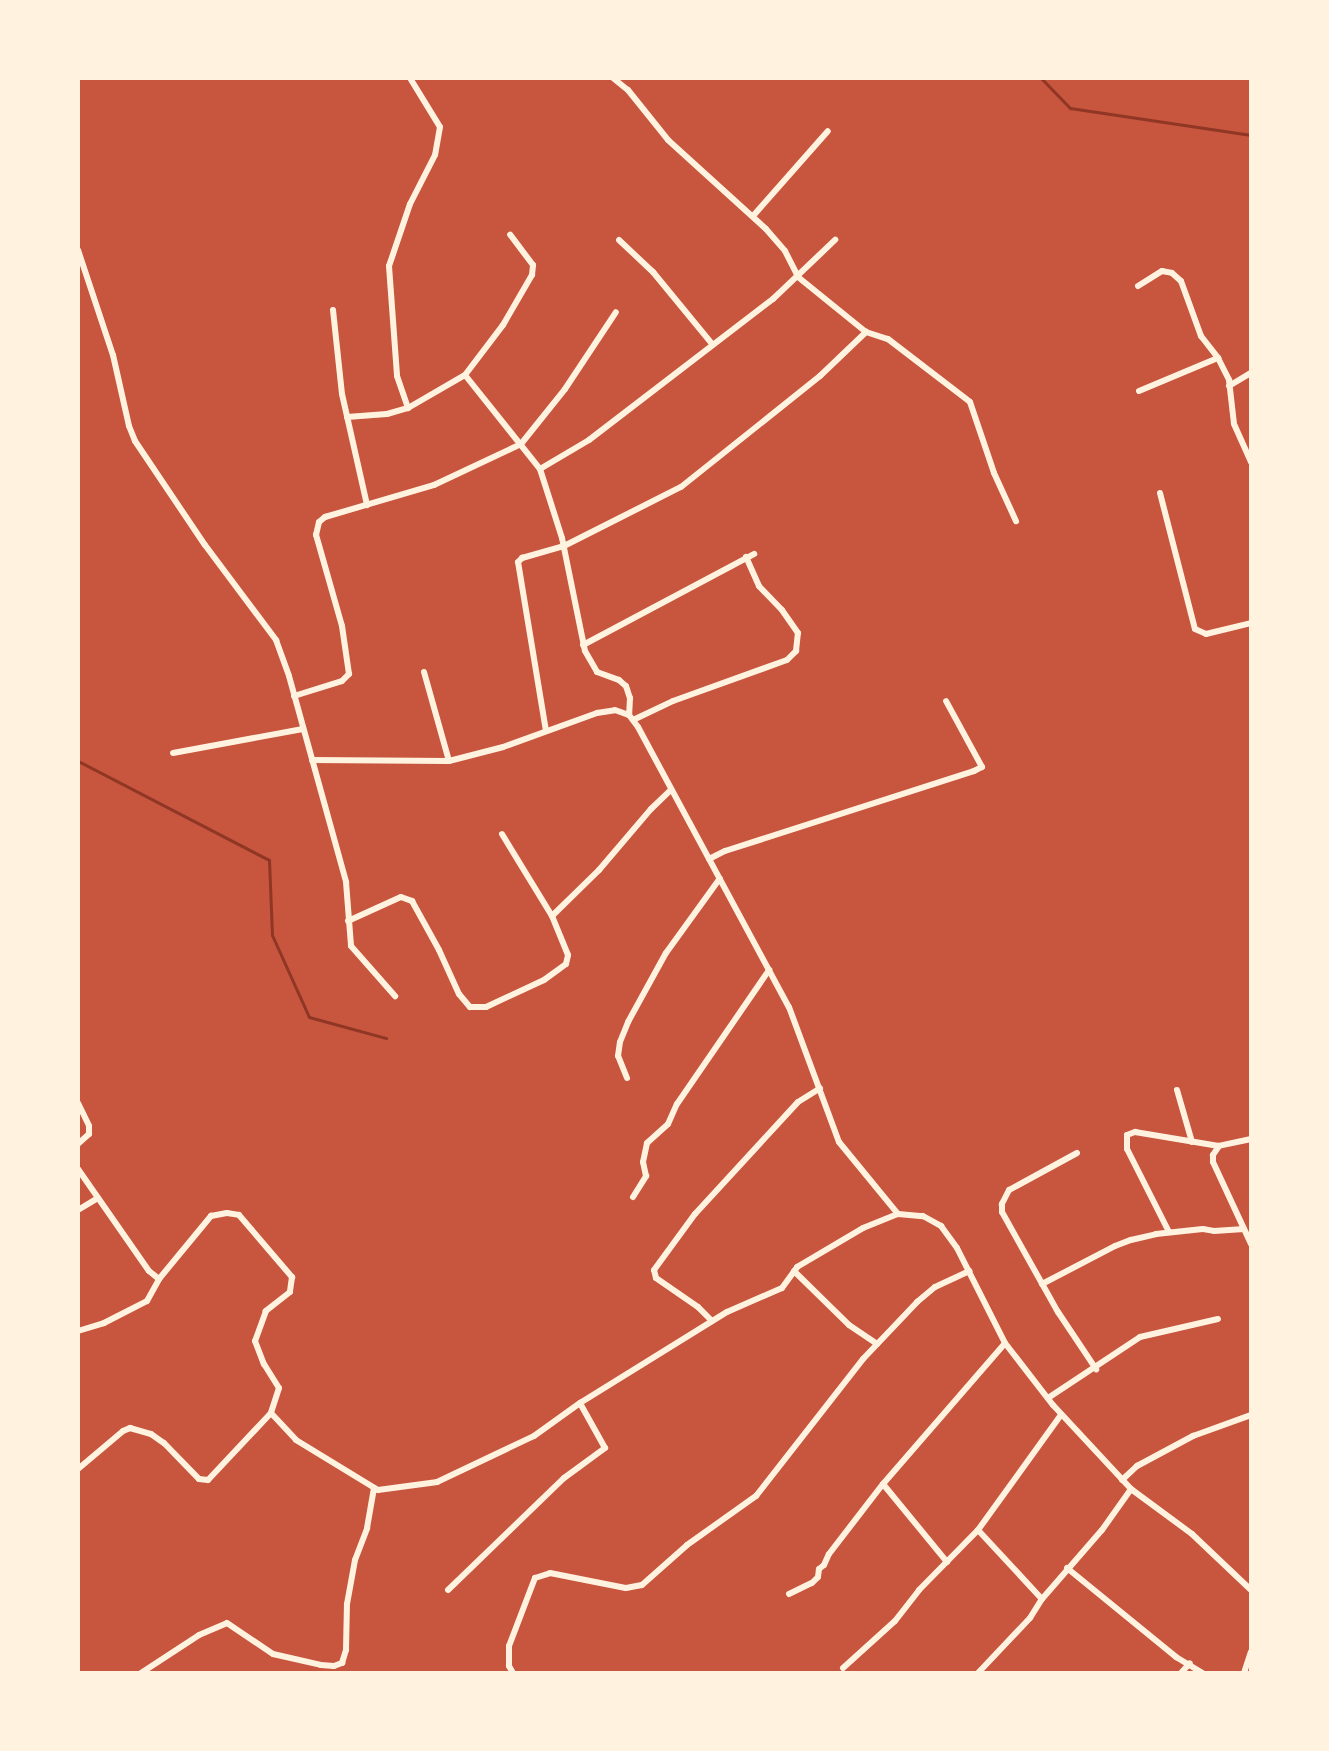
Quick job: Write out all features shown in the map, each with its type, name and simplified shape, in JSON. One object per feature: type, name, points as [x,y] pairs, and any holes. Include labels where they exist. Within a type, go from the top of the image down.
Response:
[{"type":"street","points":[[408,408],[397,376],[389,266],[410,204],[435,155],[440,127],[437,118],[419,96],[410,78]]},
{"type":"street","points":[[613,78],[628,90],[668,140],[753,216],[785,251],[798,277],[866,332],[888,339],[970,402],[994,473],[1016,520]]},
{"type":"street","points":[[753,216],[828,131]]},
{"type":"street","points":[[347,417],[387,414],[408,408],[465,375],[503,325],[534,270],[510,235]]},
{"type":"street","points":[[619,240],[653,272],[713,345]]},
{"type":"street","points":[[540,470],[589,440],[713,345],[798,277],[835,240]]},
{"type":"street","points":[[78,250],[113,355],[129,426],[135,441],[206,545],[276,640],[346,882],[351,946],[395,996]]},
{"type":"street","points":[[1138,286],[1162,271],[1172,273],[1181,281],[1201,336],[1218,358],[1229,386],[1234,424],[1251,462]]},
{"type":"street","points":[[333,310],[342,394],[367,505]]},
{"type":"street","points":[[294,696],[342,681],[349,674],[342,626],[316,528],[325,517],[434,485],[521,444],[565,389],[616,312]]},
{"type":"street","points":[[546,731],[532,635],[517,566],[522,558],[564,546],[643,508],[706,470],[771,413],[820,376],[866,332]]},
{"type":"street","points":[[1139,391],[1218,358]]},
{"type":"street","points":[[1229,386],[1251,373]]},
{"type":"street","points":[[465,375],[540,470],[564,546],[583,645],[593,669],[619,680],[626,686],[630,698],[631,718],[720,878],[797,1026],[839,1142],[898,1214]]},
{"type":"street","points":[[1160,493],[1195,629],[1206,634],[1251,623]]},
{"type":"street","points":[[583,645],[754,554]]},
{"type":"street","points":[[312,760],[449,760],[503,747],[597,713],[615,710],[631,718],[787,660],[796,651],[798,633],[782,610],[759,586],[746,557]]},
{"type":"street","points":[[424,672],[449,760]]},
{"type":"street","points":[[709,859],[725,851],[982,767],[946,701]]},
{"type":"street","points":[[173,753],[303,729]]},
{"type":"street","points":[[552,916],[599,870],[651,809],[671,790]]},
{"type":"street","points":[[348,921],[401,897],[412,901],[439,950],[459,994],[470,1007],[477,1009],[544,980],[566,964],[568,955],[552,916],[502,834]]},
{"type":"street","points":[[627,1078],[618,1056],[620,1042],[628,1022],[666,953],[720,878]]},
{"type":"street","points":[[633,1197],[646,1176],[643,1162],[648,1143],[668,1124],[677,1104],[769,970]]},
{"type":"street","points":[[712,1321],[698,1307],[656,1278],[654,1270],[695,1214],[730,1179],[798,1102],[820,1088]]},
{"type":"street","points":[[1177,1090],[1192,1142]]},
{"type":"street","points":[[78,1103],[89,1126],[89,1134],[78,1144]]},
{"type":"street","points":[[1169,1232],[1127,1149],[1125,1139],[1129,1133],[1135,1132],[1219,1146],[1251,1139]]},
{"type":"street","points":[[1219,1146],[1215,1150],[1213,1162],[1251,1244]]},
{"type":"street","points":[[1077,1153],[1009,1190],[1002,1204],[1008,1227],[1096,1368]]},
{"type":"street","points":[[78,1169],[149,1271],[159,1279]]},
{"type":"street","points":[[78,1210],[98,1198]]},
{"type":"street","points":[[78,1331],[104,1323],[147,1301],[159,1279],[212,1216],[227,1213],[239,1215],[292,1277],[290,1292],[266,1311],[255,1341],[279,1388],[272,1413],[208,1480],[199,1479],[164,1443],[151,1434],[130,1428],[123,1431],[78,1469]]},
{"type":"street","points":[[272,1413],[296,1440],[378,1490],[436,1482],[534,1436],[580,1403],[712,1321],[782,1288],[794,1271],[805,1261],[863,1228],[898,1214],[923,1216],[941,1226],[970,1271],[1005,1343],[1062,1415],[1131,1489],[1192,1534],[1251,1590]]},
{"type":"street","points":[[1042,1284],[1116,1246],[1169,1232],[1244,1229]]},
{"type":"street","points":[[794,1271],[849,1325],[878,1344]]},
{"type":"street","points":[[513,1673],[509,1666],[509,1646],[535,1578],[550,1573],[626,1588],[642,1585],[687,1545],[756,1496],[878,1344],[927,1292],[970,1271]]},
{"type":"street","points":[[1048,1398],[1140,1337],[1218,1320]]},
{"type":"street","points":[[789,1594],[812,1583],[818,1577],[819,1569],[829,1554],[883,1485],[1005,1343]]},
{"type":"street","points":[[448,1590],[564,1478],[605,1448],[580,1403]]},
{"type":"street","points":[[843,1668],[895,1622],[919,1590],[978,1530],[1062,1415]]},
{"type":"street","points":[[1122,1480],[1137,1466],[1193,1436],[1251,1415]]},
{"type":"street","points":[[883,1485],[947,1562]]},
{"type":"street","points":[[141,1673],[199,1635],[227,1623],[273,1654],[321,1665],[334,1666],[342,1663],[346,1650],[347,1604],[355,1560],[367,1528],[374,1488]]},
{"type":"street","points":[[978,1673],[1030,1618],[1042,1599],[1101,1530],[1131,1489]]},
{"type":"street","points":[[978,1530],[1042,1599]]},
{"type":"street","points":[[1067,1568],[1176,1657],[1190,1663],[1203,1673]]},
{"type":"street","points":[[1244,1673],[1251,1652]]},
{"type":"street","points":[[1181,1673],[1190,1663]]},
{"type":"waterway","points":[[1041,78],[1070,108],[1251,135]]},
{"type":"waterway","points":[[78,761],[269,860],[272,935],[309,1017],[386,1038]]}]
